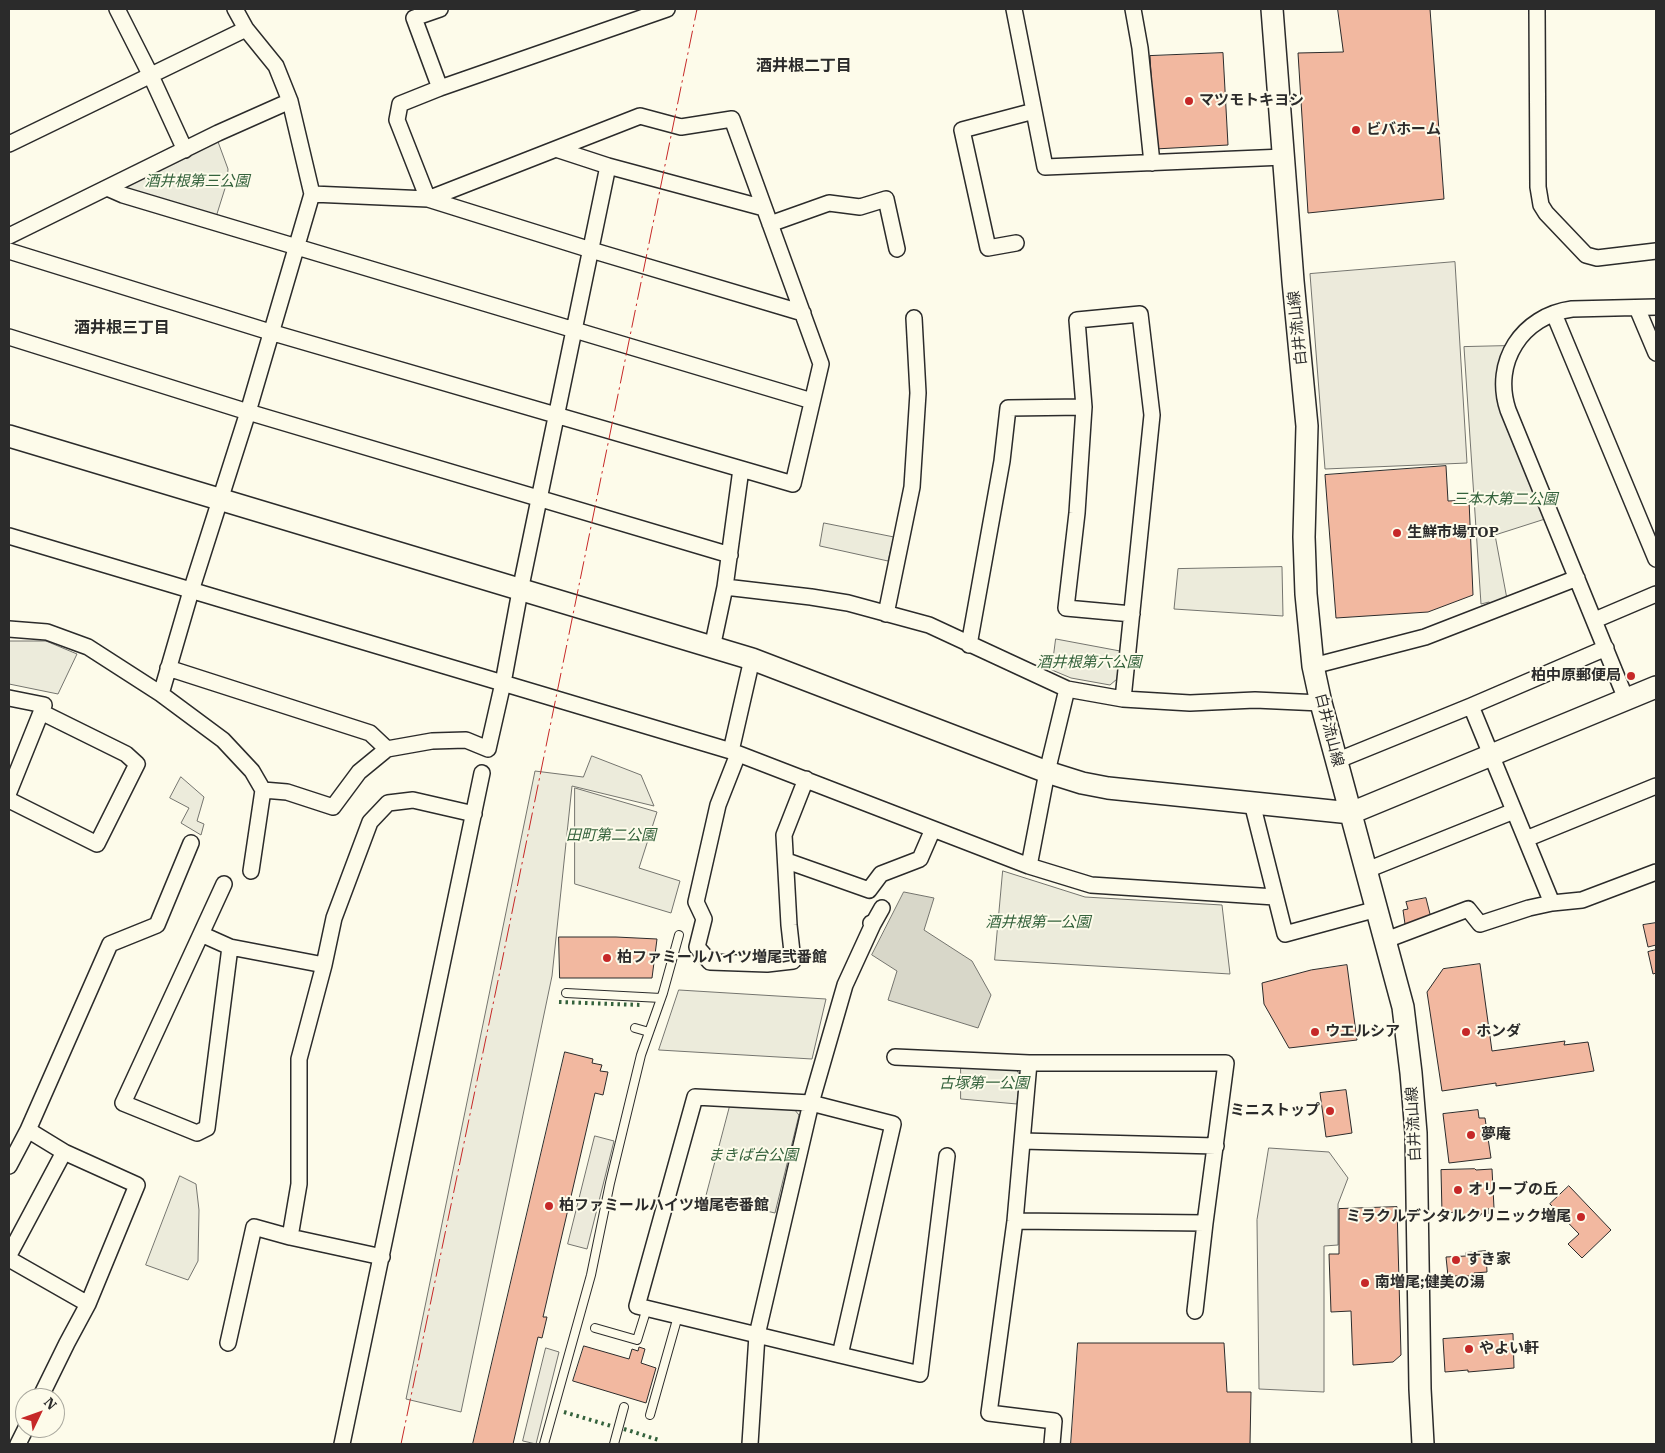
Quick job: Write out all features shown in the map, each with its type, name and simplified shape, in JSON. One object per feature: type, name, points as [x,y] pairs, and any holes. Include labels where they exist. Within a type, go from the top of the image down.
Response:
[{"type":"street","points":[[117,9],[151,76],[185,150]]},
{"type":"street","points":[[161,694],[248,412],[312,194],[290,101],[276,66],[246,29],[235,9]]},
{"type":"street","points":[[437,9],[414,18],[440,88]]},
{"type":"street","points":[[428,199],[397,120],[400,104],[440,88],[667,9]]},
{"type":"street","points":[[1014,9],[1045,167],[1284,157]]},
{"type":"street","points":[[1133,9],[1140,48],[1152,163]]},
{"type":"street","name":"白井流山線","points":[[1272,9],[1307,426],[1305,556],[1306,594],[1313,666],[1336,761],[1403,1007],[1416,1133],[1420,1389],[1423,1444]]},
{"type":"street","points":[[1537,9],[1538,187],[1541,205],[1586,255],[1597,258],[1656,251]]},
{"type":"street","points":[[9,144],[246,29]]},
{"type":"street","points":[[9,236],[290,101]]},
{"type":"street","points":[[1016,243],[988,248],[962,130],[1034,111]]},
{"type":"street","points":[[9,251],[270,332],[793,484],[821,364],[732,119],[681,127],[640,116],[428,199]]},
{"type":"street","points":[[556,149],[608,166],[764,208]]},
{"type":"street","points":[[263,790],[288,792],[334,807],[359,772],[387,749],[432,741],[466,740],[488,749],[608,166]]},
{"type":"street","points":[[107,188],[123,195],[295,248],[812,401]]},
{"type":"street","points":[[312,194],[428,199],[803,313]]},
{"type":"street","points":[[770,224],[829,203],[860,207],[886,199],[897,249]]},
{"type":"street","points":[[1626,699],[1504,397],[1504,380],[1506,361],[1518,339],[1526,330],[1539,321],[1554,314],[1572,310],[1656,307]]},
{"type":"street","points":[[1637,308],[1656,353]]},
{"type":"street","points":[[1122,699],[1132,614],[1152,415],[1140,314],[1077,320],[1084,407],[1077,513],[1066,608],[1132,614]]},
{"type":"street","points":[[1554,314],[1656,559]]},
{"type":"street","points":[[886,614],[912,487],[918,393],[914,318]]},
{"type":"street","points":[[9,337],[248,412],[730,555]]},
{"type":"street","points":[[969,645],[1002,461],[1008,408],[1084,407]]},
{"type":"street","points":[[9,436],[752,660],[1047,772],[1082,783],[1108,788],[1351,813],[1656,687]]},
{"type":"street","points":[[712,648],[725,587],[741,469]]},
{"type":"street","points":[[9,536],[734,752],[1029,866],[1091,885],[1275,897]]},
{"type":"street","points":[[1313,666],[1425,637],[1577,578]]},
{"type":"street","points":[[725,587],[811,597],[848,604],[929,625],[1067,689],[1122,699],[1190,703],[1255,700],[1321,703]]},
{"type":"street","points":[[1595,620],[1656,594]]},
{"type":"street","points":[[9,629],[47,632],[88,646],[161,694],[223,740],[252,771],[263,790],[251,871]]},
{"type":"street","points":[[1336,761],[1606,648]]},
{"type":"street","points":[[752,660],[734,752],[718,805],[696,902],[704,919],[697,947],[710,962],[767,964],[793,961],[784,835],[806,779]]},
{"type":"street","points":[[168,668],[370,733],[387,749]]},
{"type":"street","points":[[1029,866],[1047,772],[1067,689]]},
{"type":"street","points":[[9,698],[44,705],[9,792]]},
{"type":"street","points":[[1471,706],[1552,903]]},
{"type":"street","points":[[9,800],[97,844],[137,764],[126,754],[41,712]]},
{"type":"street","points":[[342,1444],[482,773]]},
{"type":"street","points":[[1526,839],[1656,786]]},
{"type":"street","points":[[290,1237],[299,1184],[299,1059],[324,965],[334,918],[370,822],[388,803],[413,800],[474,814]]},
{"type":"street","points":[[1252,803],[1285,934],[1377,910]]},
{"type":"street","points":[[1367,870],[1514,810]]},
{"type":"street","points":[[787,860],[869,890],[881,874],[920,859],[933,829]]},
{"type":"street","points":[[9,1166],[28,1130],[110,944],[157,925],[191,843]]},
{"type":"street","points":[[1386,940],[1468,909],[1480,924],[1528,908],[1582,900],[1656,872]]},
{"type":"street","points":[[224,884],[123,1103],[197,1133],[207,1128],[230,947]]},
{"type":"street","points":[[750,1444],[757,1335],[811,1103],[845,985],[872,923],[882,908]]},
{"type":"street","points":[[201,934],[230,947],[324,965]]},
{"type":"street","points":[[895,1057],[1029,1063],[1226,1063],[1195,1311]]},
{"type":"street","points":[[1029,1063],[1015,1221],[989,1413],[1054,1421],[1052,1444]]},
{"type":"street","points":[[840,1355],[893,1124],[811,1103],[695,1097],[637,1306],[647,1308],[678,1316],[840,1355],[920,1374],[946,1156]]},
{"type":"street","points":[[28,1130],[64,1152],[136,1185],[88,1304],[45,1388]]},
{"type":"street","points":[[1022,1141],[1216,1146]]},
{"type":"street","points":[[9,1255],[64,1152]]},
{"type":"street","points":[[1015,1221],[1205,1223]]},
{"type":"street","points":[[228,1343],[254,1228],[382,1257]]},
{"type":"street","points":[[9,1260],[88,1304]]},
{"type":"lane","points":[[544,1444],[591,1275],[610,1184],[641,1055],[680,935]]},
{"type":"lane","points":[[566,993],[661,998]]},
{"type":"lane","points":[[635,1028],[649,1032]]},
{"type":"lane","points":[[595,1328],[636,1340],[647,1308]]},
{"type":"lane","points":[[650,1415],[678,1316]]},
{"type":"lane","points":[[614,1444],[624,1408]]},
{"type":"green space","name":"酒井根第三公園","points":[[217,139],[228,169],[227,182],[216,217],[127,191],[127,183]]},
{"type":"green space","name":"三本木第二公園","points":[[1505,346],[1497,379],[1497,396],[1501,413],[1545,519],[1495,535],[1507,599],[1493,605],[1489,602],[1481,604],[1464,347]]},
{"type":"green space","points":[[824,523],[894,537],[888,561],[820,546]]},
{"type":"green space","points":[[1282,567],[1283,616],[1174,609],[1178,569]]},
{"type":"green space","name":"酒井根第六公園","points":[[1056,639],[1120,651],[1117,679],[1110,685],[1071,678],[1052,670]]},
{"type":"green space","points":[[9,641],[46,641],[77,654],[58,694],[9,684]]},
{"type":"green space","points":[[592,756],[641,775],[654,806],[572,786],[552,976],[461,1412],[406,1399],[535,771],[583,777]]},
{"type":"green space","points":[[181,777],[204,797],[197,821],[204,824],[201,835],[181,823],[189,808],[170,798]]},
{"type":"green space","name":"田町第二公園","points":[[575,788],[657,812],[639,868],[680,881],[671,913],[575,884]]},
{"type":"green space","name":"酒井根第一公園","points":[[1003,871],[1085,897],[1222,905],[1230,974],[995,960]]},
{"type":"green space","points":[[679,990],[826,999],[812,1059],[659,1050]]},
{"type":"green space","name":"古塚第一公園","points":[[961,1066],[1015,1068],[1020,1075],[1017,1104],[961,1099]]},
{"type":"green space","name":"まきば台公園","points":[[730,1106],[794,1109],[799,1115],[775,1213],[706,1197]]},
{"type":"green space","points":[[180,1176],[196,1184],[199,1210],[198,1261],[188,1280],[146,1265]]},
{"type":"shaded area","points":[[1455,262],[1467,463],[1325,469],[1310,274]]},
{"type":"shaded area","points":[[904,892],[934,898],[924,930],[972,961],[991,995],[978,1028],[888,1000],[897,971],[872,955]]},
{"type":"shaded area","points":[[595,1136],[614,1141],[587,1249],[568,1244]]},
{"type":"shaded area","points":[[1269,1148],[1329,1152],[1348,1178],[1338,1204],[1338,1245],[1324,1246],[1324,1392],[1259,1389],[1257,1220]]},
{"type":"shaded area","points":[[546,1348],[559,1352],[536,1444],[523,1441]]},
{"type":"building","points":[[1338,9],[1430,9],[1444,199],[1308,213],[1298,53],[1343,52]]},
{"type":"building","name":"マツモトキヨシ","points":[[1223,53],[1228,145],[1155,149],[1150,56]]},
{"type":"building","points":[[1446,466],[1448,501],[1469,500],[1473,595],[1428,612],[1336,618],[1325,475]]},
{"type":"building","points":[[1426,898],[1431,918],[1405,924],[1403,910],[1408,909],[1406,902]]},
{"type":"building","points":[[1656,923],[1656,945],[1648,947],[1643,925]]},
{"type":"building","name":"柏ファミールハイツ増尾弐番館","points":[[559,937],[657,939],[652,978],[560,978]]},
{"type":"building","points":[[1656,950],[1656,973],[1653,974],[1648,952]]},
{"type":"building","points":[[1480,964],[1492,1051],[1565,1041],[1564,1045],[1588,1042],[1594,1071],[1496,1086],[1496,1083],[1442,1091],[1427,992],[1443,969]]},
{"type":"building","points":[[1347,965],[1357,1040],[1289,1048],[1264,1004],[1262,983],[1311,970]]},
{"type":"building","name":"柏ファミールハイツ増尾壱番館","points":[[565,1052],[593,1059],[592,1063],[602,1065],[600,1071],[608,1072],[603,1095],[595,1093],[543,1317],[547,1317],[542,1338],[538,1337],[513,1444],[473,1444]]},
{"type":"building","points":[[1346,1090],[1352,1133],[1326,1137],[1320,1093]]},
{"type":"building","points":[[1478,1110],[1479,1118],[1485,1118],[1491,1158],[1449,1163],[1443,1114]]},
{"type":"building","points":[[1492,1169],[1494,1208],[1488,1209],[1488,1214],[1480,1214],[1480,1216],[1458,1216],[1458,1212],[1442,1213],[1441,1170]]},
{"type":"building","name":"ミラクルデンタルクリニック増尾","points":[[1569,1186],[1611,1230],[1582,1258],[1568,1244],[1579,1234],[1550,1204]]},
{"type":"building","name":"南増尾;健美の湯","points":[[1397,1207],[1401,1355],[1393,1362],[1353,1365],[1351,1311],[1331,1312],[1329,1254],[1339,1254],[1339,1209]]},
{"type":"building","points":[[1486,1251],[1487,1272],[1474,1273],[1472,1276],[1448,1276],[1446,1257],[1466,1256],[1466,1253]]},
{"type":"building","points":[[1513,1334],[1514,1368],[1445,1372],[1443,1339]]},
{"type":"building","points":[[1078,1343],[1224,1343],[1227,1392],[1251,1392],[1250,1444],[1071,1444]]},
{"type":"building","points":[[584,1346],[629,1359],[632,1349],[638,1351],[639,1347],[645,1349],[641,1363],[656,1368],[646,1403],[573,1381]]},
{"type":"hedge","points":[[559,1002],[641,1005]]},
{"type":"hedge","points":[[564,1412],[611,1426]]},
{"type":"hedge","points":[[624,1429],[659,1440]]},
{"type":"power","points":[[401,1444],[697,9]]},
{"type":"place","name":"マツモトキヨシ","points":[[1189,101]]},
{"type":"place","name":"ビバホーム","points":[[1356,130]]},
{"type":"place","name":"生鮮市場TOP","points":[[1397,533]]},
{"type":"place","name":"柏中原郵便局","points":[[1631,676]]},
{"type":"place","name":"柏ファミールハイツ増尾弐番館","points":[[607,958]]},
{"type":"place","name":"ウエルシア","points":[[1315,1032]]},
{"type":"place","name":"ホンダ","points":[[1466,1032]]},
{"type":"place","name":"ミニストップ","points":[[1330,1111]]},
{"type":"place","name":"夢庵","points":[[1471,1135]]},
{"type":"place","name":"オリーブの丘","points":[[1458,1190]]},
{"type":"place","name":"柏ファミールハイツ増尾壱番館","points":[[549,1206]]},
{"type":"place","name":"ミラクルデンタルクリニック増尾","points":[[1581,1217]]},
{"type":"place","name":"すき家","points":[[1456,1260]]},
{"type":"place","name":"南増尾;健美の湯","points":[[1365,1283]]},
{"type":"place","name":"やよい軒","points":[[1469,1349]]},
{"type":"district","name":"酒井根二丁目","points":[[804,66]]},
{"type":"district","name":"酒井根三丁目","points":[[122,328]]}]
